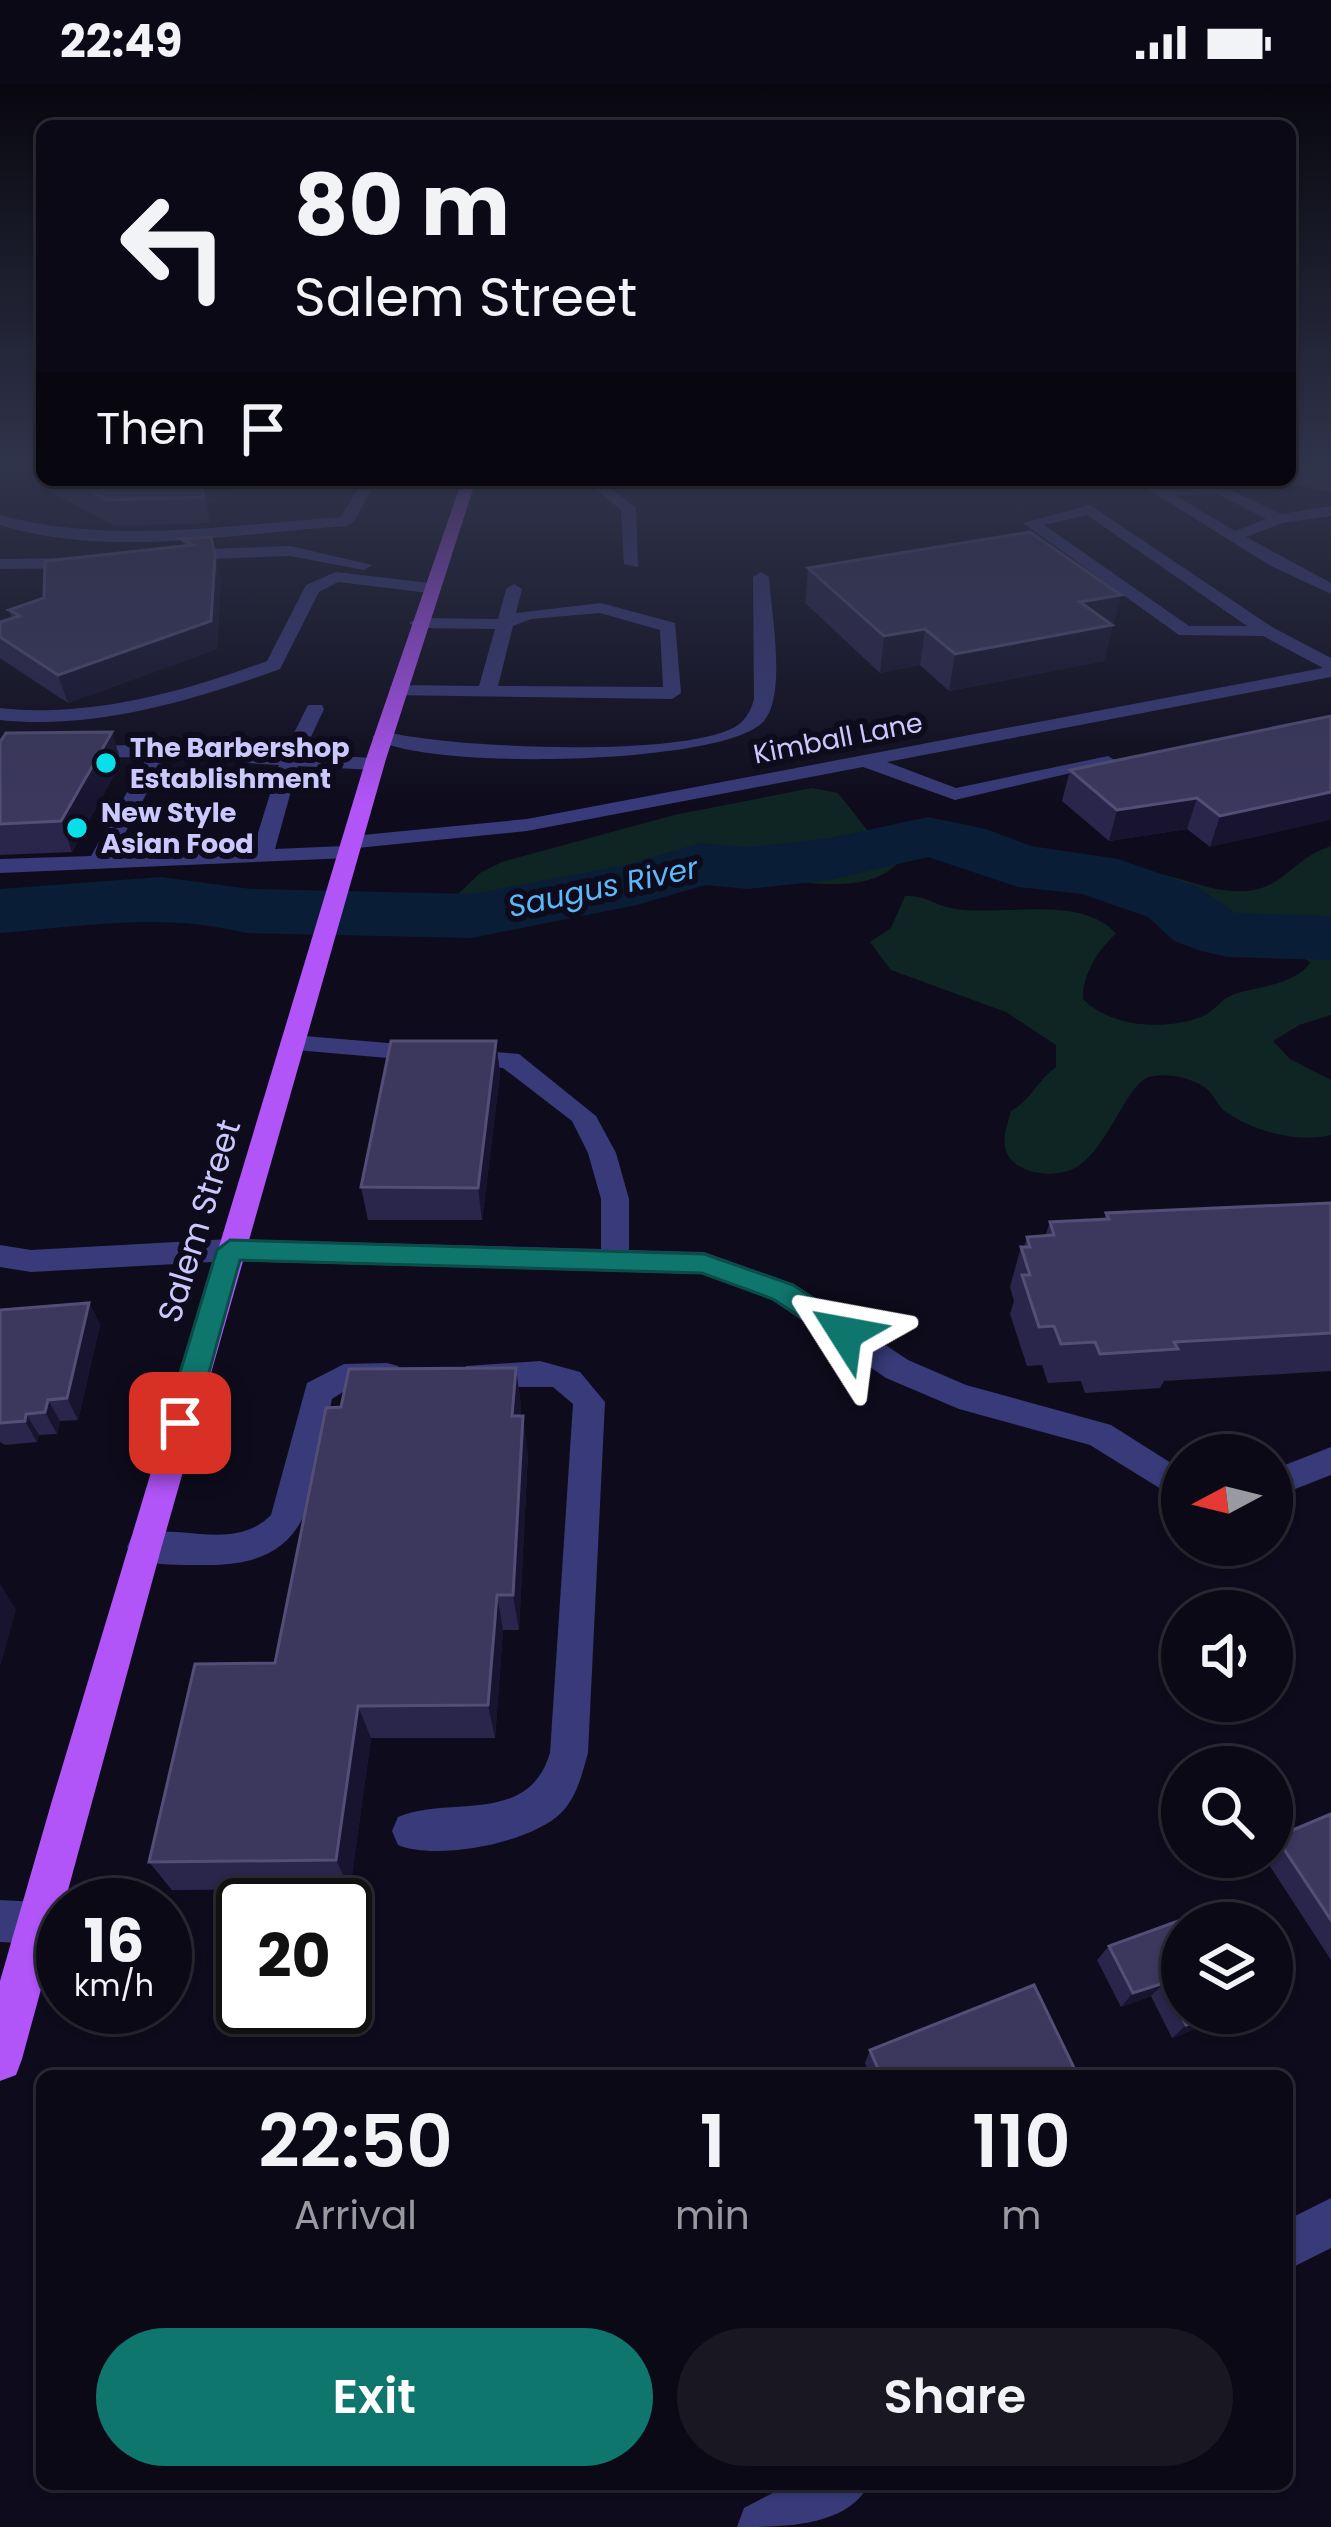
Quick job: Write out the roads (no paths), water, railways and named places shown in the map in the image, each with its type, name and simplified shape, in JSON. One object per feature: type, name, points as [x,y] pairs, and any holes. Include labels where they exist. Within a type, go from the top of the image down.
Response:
[{"type":"main road","name":"Salem Street","points":[[0,2059],[18,1922],[144,1547],[432,579]]},
{"type":"street","points":[[336,577],[432,579]]},
{"type":"street","points":[[0,714],[30,720],[86,710],[226,684],[274,665],[313,589],[336,577]]},
{"type":"street","points":[[422,577],[432,579]]},
{"type":"street","points":[[382,737],[421,747],[666,750],[744,734],[759,718],[764,670],[761,577]]},
{"type":"street","points":[[1108,577],[1185,631],[1266,631]]},
{"type":"street","points":[[1187,577],[1331,668]]},
{"type":"street","points":[[487,692],[514,589]]},
{"type":"street","points":[[397,691],[672,693],[668,627],[601,608],[528,614],[503,624],[418,623]]},
{"type":"street","name":"Kimball Lane","points":[[0,866],[262,855],[527,825],[1331,668]]},
{"type":"street","points":[[262,855],[289,763],[315,709]]},
{"type":"street","points":[[382,737],[544,729],[661,732],[708,740]]},
{"type":"street","points":[[0,753],[159,753],[374,764]]},
{"type":"street","points":[[97,865],[159,753]]},
{"type":"street","points":[[865,760],[955,794],[1120,760]]},
{"type":"street","points":[[293,1043],[510,1060],[583,1116],[602,1153],[616,1198],[615,1258]]},
{"type":"street","points":[[0,1256],[31,1261],[230,1250],[704,1263],[751,1277],[813,1309],[897,1370],[959,1396],[1100,1434],[1161,1474]]},
{"type":"street","points":[[144,1547],[245,1547],[273,1538],[286,1522],[314,1397],[344,1376],[557,1375],[578,1384],[589,1402],[569,1754],[562,1782],[529,1815],[499,1824],[412,1831]]},
{"type":"street","points":[[1293,1476],[1331,1461]]},
{"type":"street","points":[[1293,2243],[1331,2222]]},
{"type":"street","points":[[763,2527],[832,2490]]},
{"type":"waterway","name":"Saugus River","points":[[0,911],[161,899],[246,911],[471,916],[637,884],[701,864],[748,868],[830,859],[928,837],[962,843],[1018,866],[1093,874],[1173,902],[1200,925],[1227,935],[1331,938]]},
{"type":"place","name":"The Barbershop Establishment","points":[[106,763]]},
{"type":"place","name":"New Style Asian Food","points":[[77,828]]}]
